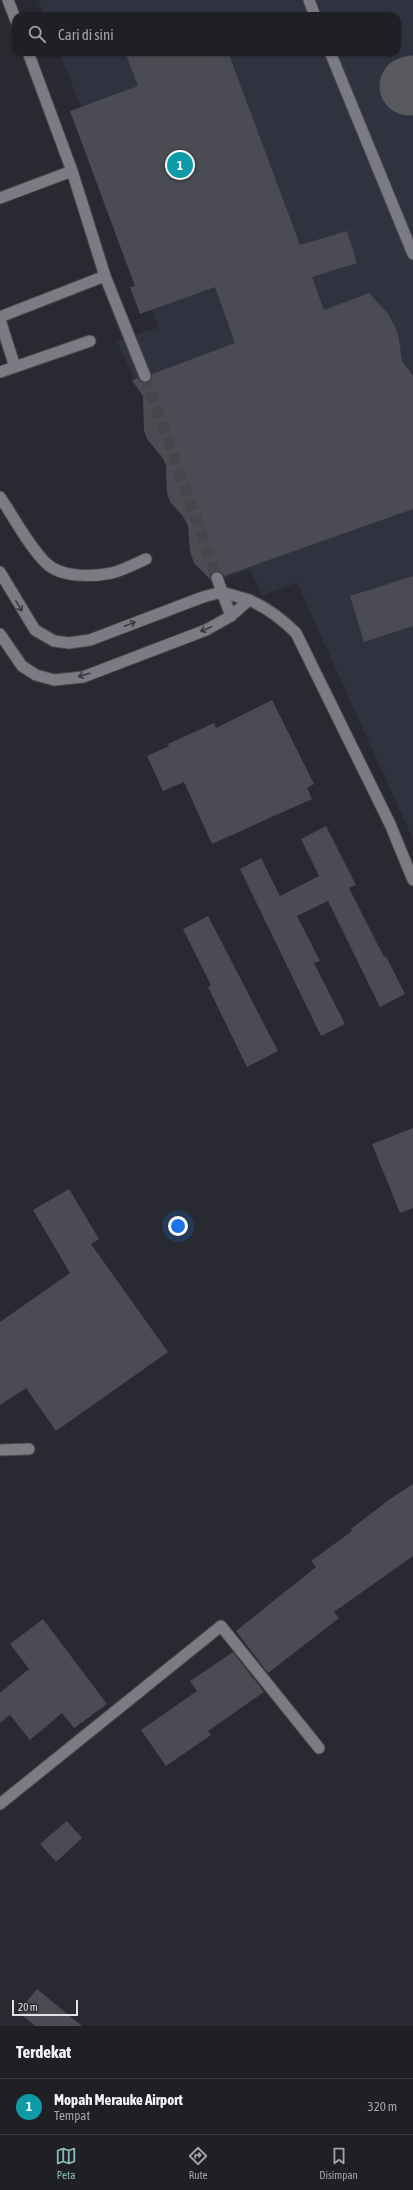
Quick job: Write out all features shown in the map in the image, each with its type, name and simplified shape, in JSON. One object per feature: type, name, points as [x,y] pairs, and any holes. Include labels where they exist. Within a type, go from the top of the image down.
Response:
[{"type":"street","points":[[8,0],[13,12]]},
{"type":"street","points":[[309,0],[314,12]]},
{"type":"street","points":[[29,56],[72,171],[105,276],[145,376]]},
{"type":"street","points":[[332,56],[413,254]]},
{"type":"street","points":[[0,198],[72,171]]},
{"type":"street","points":[[16,367],[0,318],[105,276]]},
{"type":"street","points":[[0,372],[90,341]]},
{"type":"street","points":[[0,497],[47,564],[61,571],[84,575],[112,573],[146,559]]},
{"type":"street","points":[[0,572],[35,630],[54,641],[69,643],[90,640],[203,597],[222,592],[249,600],[281,618],[296,633],[390,824],[413,880]]},
{"type":"street","points":[[218,578],[230,616]]},
{"type":"street","points":[[0,634],[22,666],[36,676],[54,680],[83,677],[206,630],[230,616],[249,600]]},
{"type":"street","points":[[0,1450],[28,1449]]},
{"type":"street","points":[[0,1804],[221,1626],[319,1748]]},
{"type":"shaded area","points":[[38,0],[413,0],[413,839],[297,583],[262,595],[250,569],[218,581],[217,578],[210,580],[194,563],[190,551],[188,526],[167,493],[166,465],[162,457],[147,439],[144,430],[143,396],[131,381],[135,379],[117,342],[158,328],[152,310],[140,314],[130,288],[135,286],[70,111],[81,107],[61,56],[401,56],[401,12],[43,12]]},
{"type":"building","points":[[127,56],[229,56],[300,245],[347,231],[357,263],[312,277],[324,310],[369,293],[389,315],[398,333],[402,361],[413,376],[413,509],[224,576],[221,572],[215,571],[211,574],[210,579],[194,563],[190,551],[188,526],[184,517],[170,502],[167,493],[166,465],[162,457],[147,439],[144,430],[143,396],[132,380],[138,378],[141,382],[147,383],[151,380],[152,374],[235,343],[215,287],[140,314],[130,287],[135,286],[70,111],[138,86]]},
{"type":"building","points":[[413,576],[413,626],[364,642],[350,596]]},
{"type":"building","points":[[272,700],[314,784],[307,788],[312,799],[212,844],[184,782],[163,791],[147,756],[169,746],[168,744],[214,723],[216,728]]},
{"type":"building","points":[[326,826],[356,885],[349,888],[384,957],[386,956],[405,994],[380,1007],[328,901],[297,916],[320,961],[314,963],[345,1024],[321,1036],[240,869],[261,858],[280,896],[319,876],[301,839]]},
{"type":"building","points":[[208,916],[278,1051],[247,1067],[208,987],[211,985],[183,929]]},
{"type":"building","points":[[413,1128],[413,1208],[400,1213],[372,1144]]},
{"type":"building","points":[[69,1189],[99,1239],[91,1244],[168,1352],[56,1431],[26,1388],[0,1405],[0,1322],[70,1273],[33,1210]]},
{"type":"building","points":[[413,1484],[413,1556],[334,1612],[339,1618],[268,1673],[236,1631],[316,1567],[311,1561],[352,1531],[351,1529],[390,1499]]},
{"type":"building","points":[[43,1619],[107,1704],[74,1728],[62,1713],[30,1740],[10,1715],[0,1723],[0,1693],[29,1669],[10,1644]]},
{"type":"building","points":[[233,1652],[264,1692],[208,1731],[211,1735],[166,1766],[141,1730],[197,1691],[190,1681]]},
{"type":"building","points":[[67,1821],[82,1838],[56,1862],[40,1844]]},
{"type":"building","points":[[37,1989],[82,2026],[35,2026],[18,2012]]},
{"type":"taxiway","points":[[409,86],[413,85]]},
{"type":"tunnel","points":[[145,376],[217,578]]},
{"type":"place","name":"Mopah Merauke Airport","points":[[180,165]]}]
